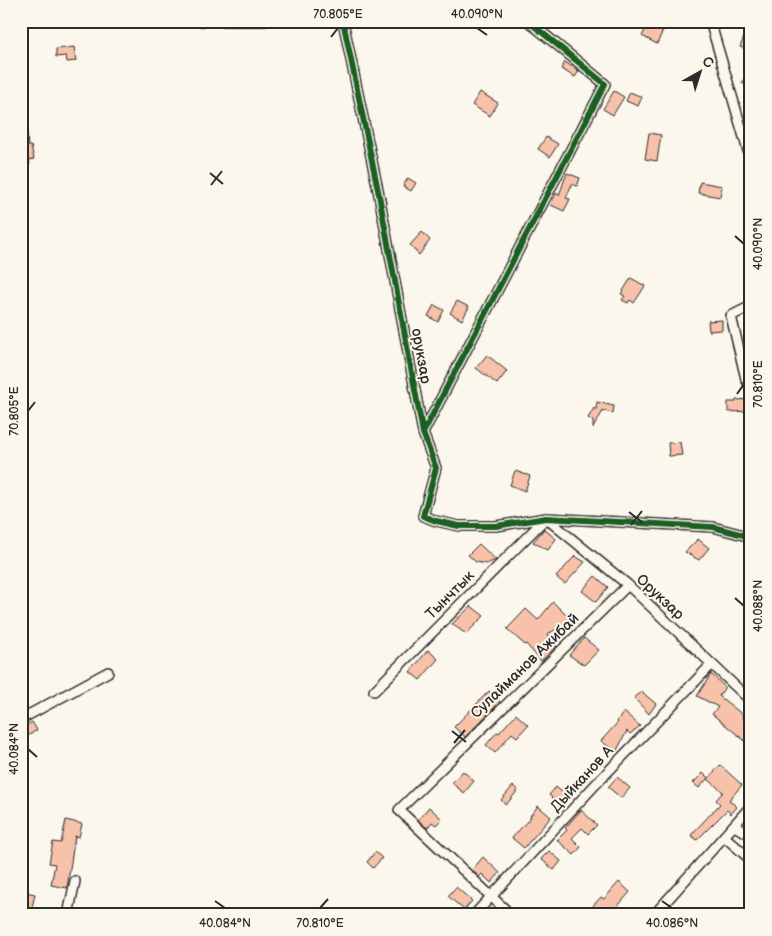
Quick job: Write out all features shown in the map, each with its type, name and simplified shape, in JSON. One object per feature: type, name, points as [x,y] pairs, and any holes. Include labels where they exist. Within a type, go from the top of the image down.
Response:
[{"type":"street","points":[[182,21],[195,21]]},
{"type":"street","points":[[200,21],[265,21]]},
{"type":"street","name":"орукзар","points":[[344,21],[379,195],[423,433],[436,468],[423,516],[436,521],[468,526],[496,526],[546,518],[713,527],[751,537]]},
{"type":"street","points":[[423,433],[605,84],[528,21]]},
{"type":"street","points":[[710,21],[751,161]]},
{"type":"street","points":[[751,306],[731,316],[746,379],[751,388]]},
{"type":"street","name":"Орукзар","points":[[546,518],[628,585],[751,701]]},
{"type":"street","name":"Тынчтык","points":[[374,691],[546,518]]},
{"type":"street","name":"Сулайманов Ажибай","points":[[492,896],[399,810],[628,585]]},
{"type":"street","name":"Дыйканов А","points":[[474,915],[596,784],[712,664]]},
{"type":"street","points":[[21,719],[108,672]]},
{"type":"street","points":[[654,915],[751,806]]},
{"type":"street","points":[[734,826],[751,835]]},
{"type":"street","points":[[724,836],[751,860]]},
{"type":"street","points":[[68,915],[74,882]]},
{"type":"street","points":[[492,896],[511,915]]},
{"type":"building","points":[[650,21],[667,21],[657,44],[642,36]]},
{"type":"building","points":[[744,37],[751,39],[751,51],[740,47]]},
{"type":"building","points":[[74,47],[76,61],[67,62],[66,56],[56,57],[56,49]]},
{"type":"building","points":[[565,62],[579,71],[575,77],[561,69]]},
{"type":"building","points":[[751,66],[751,87],[742,83]]},
{"type":"building","points":[[614,91],[624,97],[613,115],[603,109]]},
{"type":"building","points":[[480,92],[498,103],[490,116],[472,105]]},
{"type":"building","points":[[630,92],[642,97],[638,106],[626,101]]},
{"type":"building","points":[[26,122],[28,146],[31,146],[34,159],[29,160],[30,164],[26,165],[21,146],[21,123]]},
{"type":"building","points":[[649,133],[661,135],[657,161],[645,159]]},
{"type":"building","points":[[546,137],[558,144],[550,157],[538,149]]},
{"type":"building","points":[[567,173],[580,178],[577,186],[572,184],[566,198],[570,199],[564,211],[551,205],[556,193],[559,195]]},
{"type":"building","points":[[408,178],[416,183],[411,191],[403,186]]},
{"type":"building","points":[[700,182],[722,186],[720,197],[698,193]]},
{"type":"building","points":[[422,232],[430,240],[419,255],[410,245]]},
{"type":"building","points":[[631,278],[645,286],[634,303],[630,300],[628,303],[622,300],[625,296],[621,294]]},
{"type":"building","points":[[457,301],[469,307],[462,320],[450,313]]},
{"type":"building","points":[[434,305],[444,310],[438,322],[428,316]]},
{"type":"building","points":[[722,320],[722,330],[709,331],[708,321]]},
{"type":"building","points":[[487,355],[507,371],[497,384],[476,368]]},
{"type":"building","points":[[751,399],[751,411],[728,412],[728,402]]},
{"type":"building","points":[[597,402],[614,406],[613,413],[603,411],[593,428],[593,421],[588,418],[594,408],[596,410]]},
{"type":"building","points":[[680,442],[682,455],[669,456],[668,443]]},
{"type":"building","points":[[515,471],[530,476],[525,491],[510,485]]},
{"type":"building","points":[[544,529],[556,539],[548,550],[533,542]]},
{"type":"building","points":[[698,539],[709,548],[699,560],[685,552]]},
{"type":"building","points":[[479,544],[496,560],[486,564],[476,562],[468,555]]},
{"type":"building","points":[[575,556],[585,562],[565,584],[556,577]]},
{"type":"building","points":[[595,576],[608,587],[596,602],[582,591]]},
{"type":"building","points":[[553,602],[573,622],[547,634],[557,646],[541,661],[526,644],[507,629],[526,609],[538,620]]},
{"type":"building","points":[[471,606],[484,616],[466,634],[452,624]]},
{"type":"building","points":[[584,638],[599,650],[584,665],[569,655]]},
{"type":"building","points":[[428,650],[438,659],[420,680],[410,672]]},
{"type":"building","points":[[711,674],[725,687],[719,696],[743,715],[742,717],[751,725],[751,734],[745,741],[712,714],[718,707],[697,696]]},
{"type":"building","points":[[489,691],[500,702],[465,737],[454,727]]},
{"type":"building","points":[[642,692],[656,704],[649,714],[634,698]]},
{"type":"building","points":[[624,712],[640,726],[630,734],[627,731],[616,752],[601,741],[618,722]]},
{"type":"building","points":[[516,714],[528,725],[517,737],[512,733],[495,753],[486,745]]},
{"type":"building","points":[[32,722],[37,730],[21,740],[21,728]]},
{"type":"building","points":[[720,765],[742,785],[729,800],[737,807],[731,814],[727,810],[697,840],[691,835],[720,804],[716,800],[723,792],[708,779]]},
{"type":"building","points":[[463,771],[474,781],[464,793],[452,783]]},
{"type":"building","points":[[703,773],[708,778],[699,788],[693,783]]},
{"type":"building","points":[[617,777],[630,788],[621,798],[608,787]]},
{"type":"building","points":[[513,786],[518,790],[506,805],[501,800]]},
{"type":"building","points":[[556,787],[569,798],[562,807],[549,795]]},
{"type":"building","points":[[538,806],[551,817],[524,848],[512,838],[531,817]]},
{"type":"building","points":[[429,807],[442,819],[436,825],[432,822],[427,828],[418,820]]},
{"type":"building","points":[[581,810],[597,825],[588,834],[582,828],[572,838],[581,847],[574,855],[557,840],[567,830],[565,828]]},
{"type":"building","points":[[66,820],[82,824],[79,837],[75,836],[67,888],[51,885],[55,864],[49,863],[53,842],[61,843]]},
{"type":"building","points":[[549,851],[561,861],[554,870],[541,859]]},
{"type":"building","points":[[375,852],[382,858],[373,868],[367,862]]},
{"type":"building","points":[[483,857],[500,873],[491,883],[482,874],[479,877],[472,870]]},
{"type":"building","points":[[619,882],[630,892],[610,915],[594,915],[589,910],[601,897],[604,899]]},
{"type":"building","points":[[456,887],[472,901],[464,910],[448,896]]},
{"type":"building","points":[[21,891],[35,894],[31,912],[21,910]]},
{"type":"cycle path","points":[[343,21],[379,195],[423,433],[436,468],[423,516],[459,526],[496,526],[546,518],[713,527],[751,537]]},
{"type":"cycle path","points":[[423,433],[605,84],[528,21]]}]
